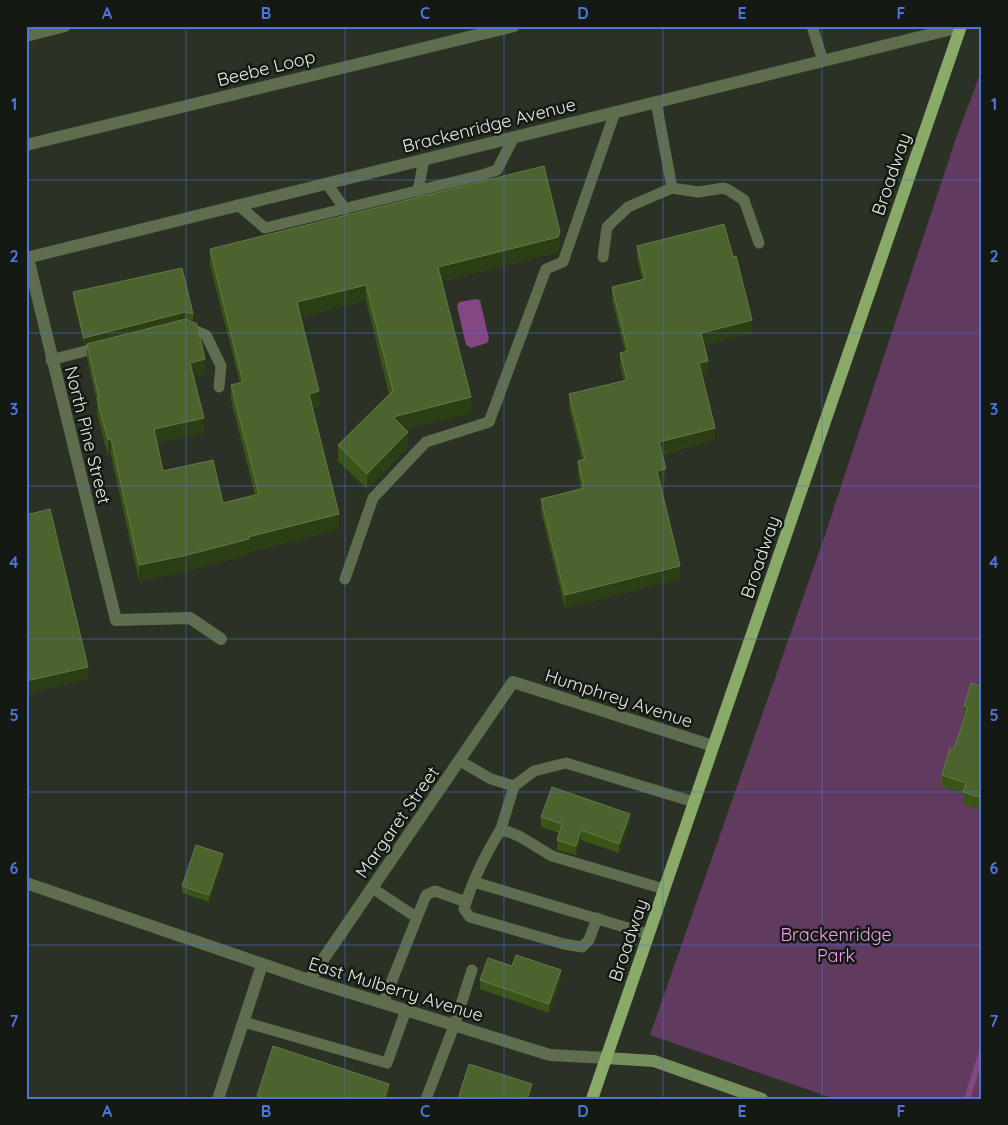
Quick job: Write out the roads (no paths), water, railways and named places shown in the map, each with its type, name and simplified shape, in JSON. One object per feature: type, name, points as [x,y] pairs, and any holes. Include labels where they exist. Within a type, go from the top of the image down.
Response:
[{"type":"main road","name":"Broadway","points":[[592,1099],[961,26]]},
{"type":"street","points":[[26,36],[66,26]]},
{"type":"street","name":"Beebe Loop","points":[[26,145],[514,26]]},
{"type":"street","name":"Brackenridge Avenue","points":[[27,258],[961,26]]},
{"type":"street","name":"North Pine Street","points":[[27,258],[116,620],[190,618],[221,639]]},
{"type":"street","name":"Humphrey Avenue","points":[[514,682],[714,746]]},
{"type":"street","name":"Margaret Street","points":[[308,980],[514,682]]},
{"type":"street","name":"East Mulberry Avenue","points":[[26,883],[262,965],[550,1055],[654,1061],[762,1099]]},
{"type":"street","points":[[218,1099],[262,965]]},
{"type":"lane","points":[[812,26],[823,61]]},
{"type":"lane","points":[[656,102],[672,188]]},
{"type":"lane","points":[[345,579],[373,498],[426,442],[489,422],[546,269],[562,262],[615,112]]},
{"type":"lane","points":[[238,206],[265,228],[418,191],[497,170],[514,137]]},
{"type":"lane","points":[[418,191],[424,159]]},
{"type":"lane","points":[[327,184],[345,209]]},
{"type":"lane","points":[[603,257],[607,227],[628,206],[672,188],[698,192],[724,188],[730,191],[744,200],[759,243]]},
{"type":"lane","points":[[178,328],[187,326],[206,335],[221,366],[219,387]]},
{"type":"lane","points":[[51,360],[113,344]]},
{"type":"lane","points":[[460,760],[492,779],[514,786]]},
{"type":"lane","points":[[597,918],[589,940],[582,947],[564,944],[470,917],[464,909],[482,859],[501,830],[514,786],[534,771],[566,763],[694,802]]},
{"type":"lane","points":[[501,830],[519,836],[552,856],[664,888]]},
{"type":"lane","points":[[474,882],[648,934]]},
{"type":"lane","points":[[372,888],[416,917]]},
{"type":"lane","points":[[383,1003],[426,895],[434,891],[466,902]]},
{"type":"lane","points":[[426,1099],[454,1026],[472,970]]},
{"type":"lane","points":[[244,1022],[387,1063],[406,1010]]},
{"type":"waterway","points":[[967,1099],[982,1052]]},
{"type":"park label","name":"Brackenridge Park","points":[[836,944]]}]
